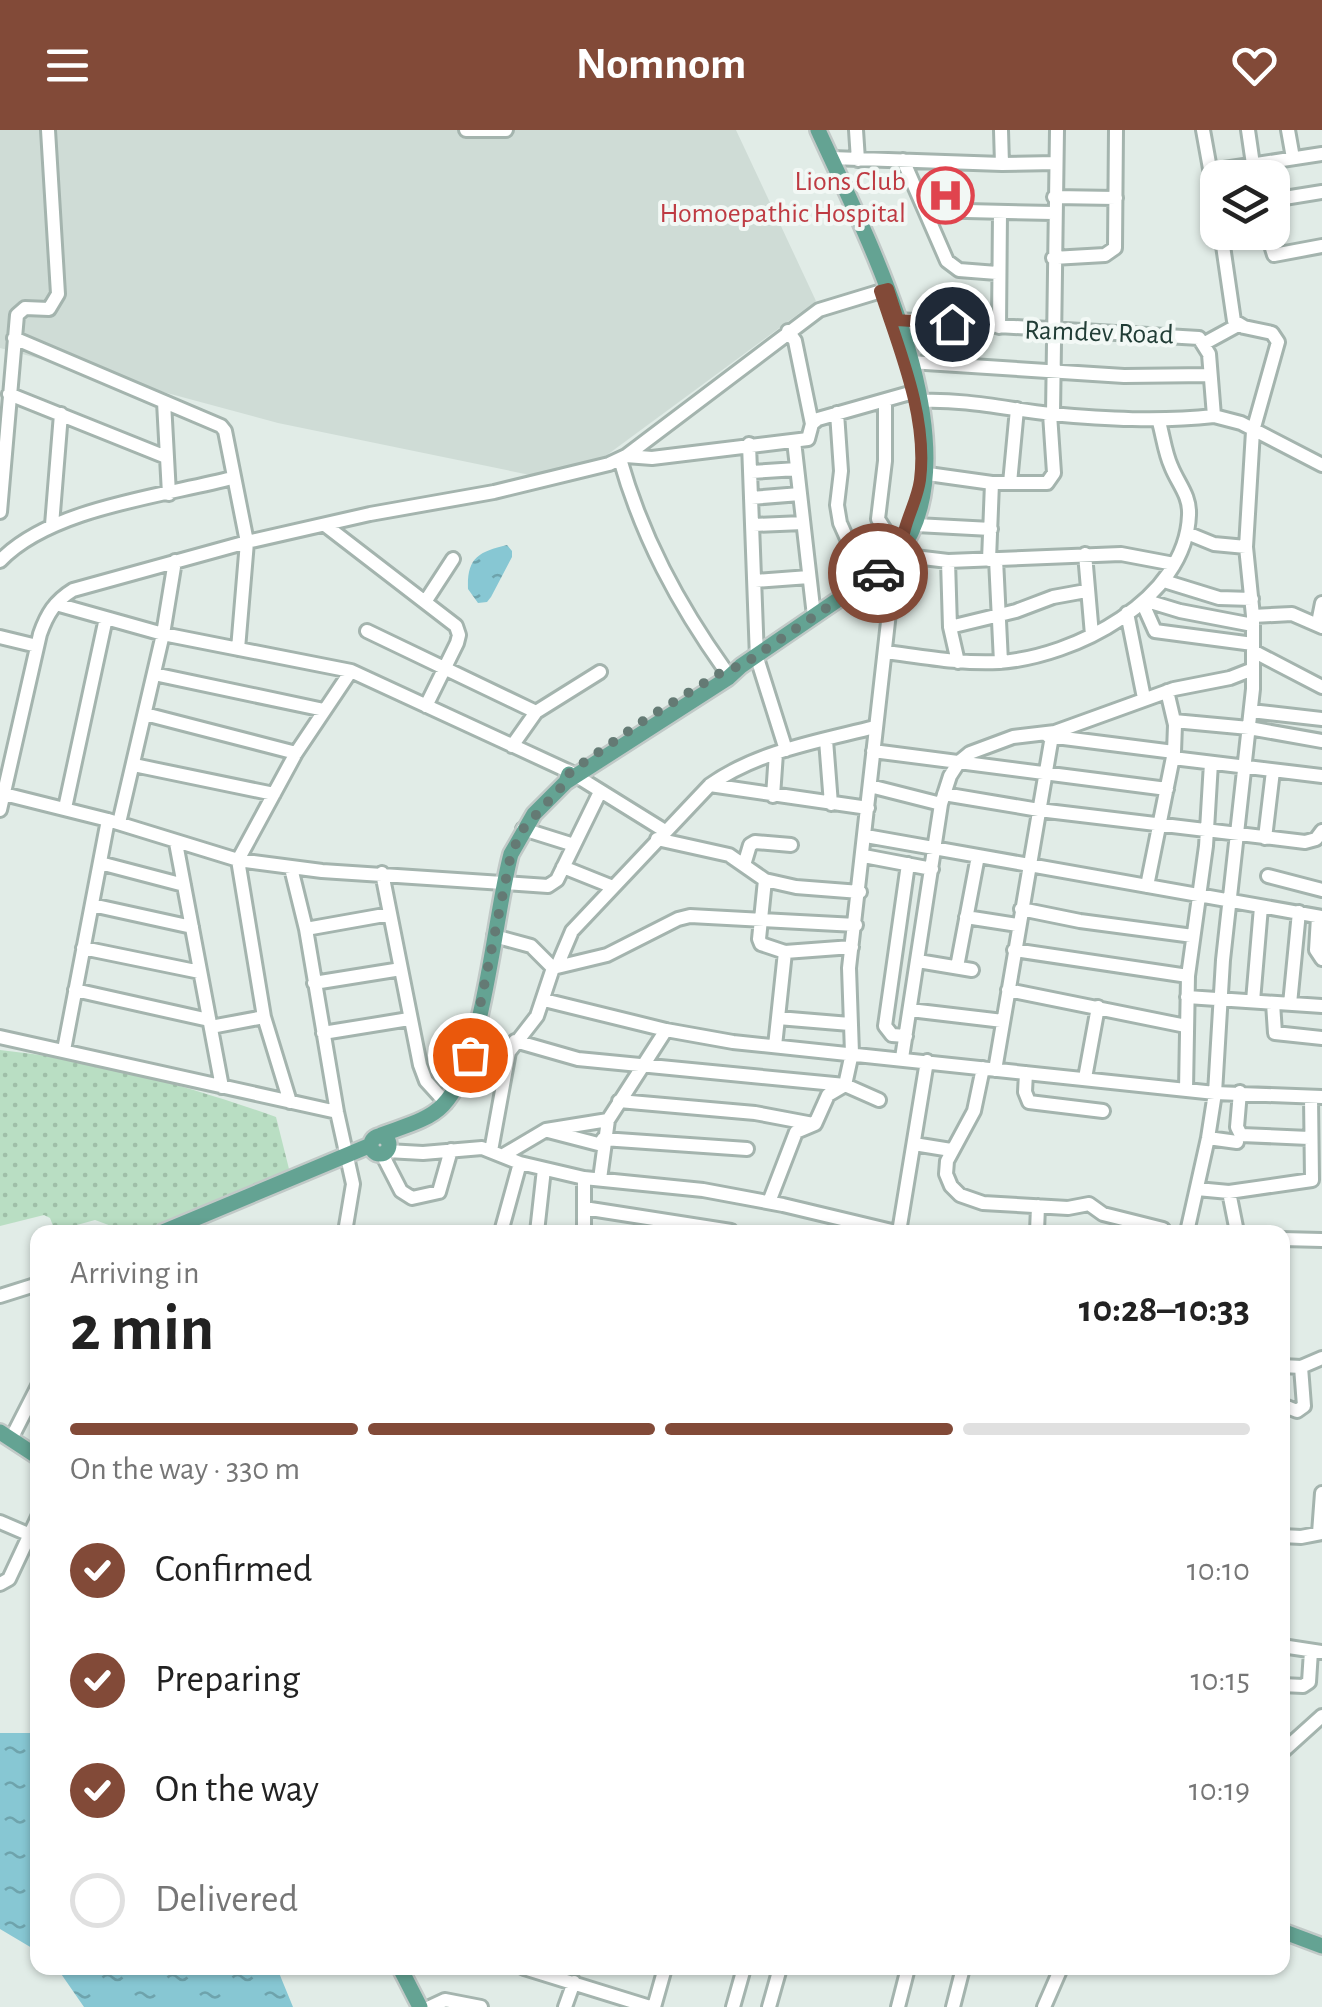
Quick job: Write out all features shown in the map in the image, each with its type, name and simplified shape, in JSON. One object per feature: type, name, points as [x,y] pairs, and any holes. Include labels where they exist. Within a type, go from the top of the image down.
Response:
[{"type":"main road","points":[[181,1225],[380,1148],[446,1103],[470,1055],[503,882],[523,829],[571,777],[632,728],[758,654],[885,568],[916,525],[928,474],[910,362],[898,320],[810,130]]},
{"type":"main road","points":[[818,130],[864,226],[916,395],[920,481],[902,545]]},
{"type":"main road","points":[[200,1225],[346,1160]]},
{"type":"main road","points":[[6,1436],[30,1452]]},
{"type":"main road","points":[[1290,1928],[1322,1936]]},
{"type":"main road","points":[[1290,1929],[1322,1946]]},
{"type":"main road","points":[[404,1975],[420,2007]]},
{"type":"street","points":[[0,512],[14,338],[20,309],[48,309],[58,294],[48,130]]},
{"type":"street","points":[[466,130],[506,130]]},
{"type":"street","points":[[856,130],[858,160]]},
{"type":"street","points":[[1001,130],[1002,164]]},
{"type":"street","points":[[928,474],[1010,484],[1039,484],[1052,479],[1057,130]]},
{"type":"street","points":[[1053,258],[1111,253],[1116,242],[1116,130]]},
{"type":"street","points":[[1204,130],[1209,160]]},
{"type":"street","points":[[1248,130],[1252,160]]},
{"type":"street","points":[[1288,130],[1293,158]]},
{"type":"street","points":[[1287,160],[1322,154]]},
{"type":"street","points":[[831,158],[1056,163]]},
{"type":"street","points":[[903,160],[946,261],[952,267],[998,273]]},
{"type":"street","points":[[1290,197],[1322,192]]},
{"type":"street","points":[[1054,197],[1116,198]]},
{"type":"street","points":[[925,210],[1054,212]]},
{"type":"street","points":[[999,327],[1000,212]]},
{"type":"street","points":[[1272,250],[1274,255],[1322,246]]},
{"type":"street","points":[[1189,1225],[1214,1093],[1220,999],[1251,711],[1253,621],[1246,548],[1253,431],[1278,342],[1272,333],[1238,324],[1232,316],[1223,250]]},
{"type":"street","points":[[623,457],[819,310],[884,290]]},
{"type":"street","name":"Ramdev Road","points":[[898,320],[1190,335],[1205,342],[1209,354],[1214,416]]},
{"type":"street","points":[[1205,342],[1238,324]]},
{"type":"street","points":[[0,810],[5,756],[45,621],[61,597],[91,582],[247,542],[494,492],[623,457],[652,458],[808,439],[812,424],[795,341],[788,331]]},
{"type":"street","points":[[14,338],[221,426],[247,542],[238,648]]},
{"type":"street","name":"Ramdev Road","points":[[910,362],[1124,376],[1210,375]]},
{"type":"street","points":[[10,394],[166,457]]},
{"type":"street","points":[[812,424],[837,413],[916,395],[1051,414],[1160,422],[1214,416],[1241,423],[1322,465]]},
{"type":"street","points":[[886,400],[886,462],[878,519],[902,545],[948,561],[1121,554],[1174,564]]},
{"type":"street","points":[[164,402],[170,494]]},
{"type":"street","points":[[1010,484],[1017,409]]},
{"type":"street","points":[[837,413],[842,472],[837,505],[840,523],[866,581]]},
{"type":"street","points":[[52,525],[61,414]]},
{"type":"street","points":[[886,652],[958,662],[1029,658],[1092,635],[1145,602],[1164,581],[1186,533],[1188,498],[1171,466],[1160,422]]},
{"type":"street","points":[[794,441],[814,616]]},
{"type":"street","points":[[749,444],[758,654],[781,752],[773,796]]},
{"type":"street","points":[[623,457],[641,526],[663,573],[733,668]]},
{"type":"street","points":[[750,472],[797,469]]},
{"type":"street","points":[[0,561],[9,551],[52,525],[77,515],[232,478]]},
{"type":"street","points":[[992,483],[990,530],[1001,662]]},
{"type":"street","points":[[752,498],[800,494]]},
{"type":"street","points":[[752,525],[803,523]]},
{"type":"street","points":[[325,524],[456,626],[460,635],[426,706]]},
{"type":"street","points":[[916,525],[990,530]]},
{"type":"street","points":[[1186,533],[1214,544],[1246,548]]},
{"type":"street","points":[[1085,554],[1092,635]]},
{"type":"street","points":[[425,602],[454,559]]},
{"type":"street","points":[[64,1050],[100,863],[134,765],[175,561]]},
{"type":"street","points":[[948,561],[950,627],[958,662]]},
{"type":"street","points":[[769,1202],[796,1132],[815,1124],[828,1095],[845,1085],[852,1053],[849,968],[886,652],[891,595],[885,568]]},
{"type":"street","points":[[755,581],[809,576]]},
{"type":"street","points":[[1164,581],[1219,598],[1252,598]]},
{"type":"street","points":[[950,627],[1086,592]]},
{"type":"street","points":[[1145,602],[1253,621],[1292,614],[1320,625],[1322,603]]},
{"type":"street","points":[[1145,602],[1154,631],[1253,647],[1322,686]]},
{"type":"street","points":[[56,604],[163,634],[351,671],[600,792],[661,836],[730,855],[766,880],[796,887],[860,892]]},
{"type":"street","points":[[1128,613],[1144,698]]},
{"type":"street","points":[[65,808],[106,618]]},
{"type":"street","points":[[367,632],[536,712]]},
{"type":"street","points":[[0,637],[37,646]]},
{"type":"street","points":[[902,1058],[943,799],[959,762],[990,744],[1046,736],[1144,698],[1253,669]]},
{"type":"street","points":[[290,1102],[264,1016],[238,860],[296,752],[351,671]]},
{"type":"street","points":[[512,746],[536,712],[600,672]]},
{"type":"street","points":[[154,674],[324,710]]},
{"type":"street","points":[[1147,886],[1174,755],[1174,721],[1167,691]]},
{"type":"street","points":[[1251,711],[1322,719]]},
{"type":"street","points":[[145,714],[296,752]]},
{"type":"street","points":[[1174,721],[1249,728],[1322,741]]},
{"type":"street","points":[[496,1153],[508,1062],[515,1042],[537,1016],[572,930],[724,774],[781,752],[875,727]]},
{"type":"street","points":[[1046,736],[1322,776]]},
{"type":"street","points":[[1046,736],[1046,775],[1003,1021],[974,1112],[951,1150],[946,1174],[960,1195],[983,1203],[1068,1208],[1088,1204],[1103,1214],[1148,1225]]},
{"type":"street","points":[[826,740],[832,804]]},
{"type":"street","points":[[873,751],[1167,789]]},
{"type":"street","points":[[1186,1090],[1188,976],[1208,831],[1212,763]]},
{"type":"street","points":[[134,765],[274,794]]},
{"type":"street","points":[[1265,838],[1273,771]]},
{"type":"street","points":[[710,785],[868,808]]},
{"type":"street","points":[[870,786],[943,799],[1265,838],[1312,842],[1322,831]]},
{"type":"street","points":[[4,794],[65,808],[238,860],[292,868],[548,886],[557,880],[600,792]]},
{"type":"street","points":[[523,829],[574,845]]},
{"type":"street","points":[[866,836],[1320,917],[1316,950],[1322,959]]},
{"type":"street","points":[[176,842],[222,1087]]},
{"type":"street","points":[[744,865],[750,845],[755,842],[791,845]]},
{"type":"street","points":[[864,856],[932,868]]},
{"type":"street","points":[[918,961],[964,969],[966,917],[978,856]]},
{"type":"street","points":[[100,863],[184,885]]},
{"type":"street","points":[[906,1036],[892,1035],[885,1026],[908,864]]},
{"type":"street","points":[[563,867],[613,887]]},
{"type":"street","points":[[292,868],[353,1184],[348,1225]]},
{"type":"street","points":[[382,873],[426,1081],[446,1103]]},
{"type":"street","points":[[1268,876],[1322,890]]},
{"type":"street","points":[[766,880],[760,944],[785,952],[852,947]]},
{"type":"street","points":[[92,905],[192,927]]},
{"type":"street","points":[[1253,1001],[1261,906]]},
{"type":"street","points":[[1021,909],[1193,936]]},
{"type":"street","points":[[1290,1004],[1299,912]]},
{"type":"street","points":[[306,929],[390,914]]},
{"type":"street","points":[[494,936],[531,946],[556,966],[607,956],[678,919],[716,916],[856,925]]},
{"type":"street","points":[[966,917],[1018,926]]},
{"type":"street","points":[[84,948],[200,972]]},
{"type":"street","points":[[1014,950],[1188,976]]},
{"type":"street","points":[[774,1046],[785,952]]},
{"type":"street","points":[[314,983],[401,969]]},
{"type":"street","points":[[75,990],[210,1023],[264,1016]]},
{"type":"street","points":[[1008,990],[1186,1026]]},
{"type":"street","points":[[1187,997],[1322,1006]]},
{"type":"street","points":[[544,1000],[666,1030],[774,1046],[1214,1093],[1316,1097],[1310,1138],[1317,1155],[1312,1180],[1228,1192],[1197,1189]]},
{"type":"street","points":[[1274,1002],[1275,1033],[1322,1038]]},
{"type":"street","points":[[1085,1078],[1098,1007]]},
{"type":"street","points":[[910,1010],[1003,1021]]},
{"type":"street","points":[[778,1018],[850,1024]]},
{"type":"street","points":[[323,1034],[410,1019]]},
{"type":"street","points":[[600,1179],[608,1120],[666,1030]]},
{"type":"street","points":[[0,1038],[337,1112]]},
{"type":"street","points":[[515,1042],[578,1059],[845,1085],[880,1100]]},
{"type":"street","points":[[470,1055],[508,1062]]},
{"type":"street","points":[[899,1225],[927,1061]]},
{"type":"street","points":[[1026,1072],[1029,1102],[1103,1112]]},
{"type":"street","points":[[1240,1092],[1237,1127],[1241,1135],[1310,1138]]},
{"type":"street","points":[[618,1102],[755,1113],[815,1124]]},
{"type":"street","points":[[496,1153],[546,1130],[608,1120]]},
{"type":"street","points":[[546,1130],[603,1142],[747,1149]]},
{"type":"street","points":[[1208,1138],[1237,1142]]},
{"type":"street","points":[[914,1144],[951,1150]]},
{"type":"street","points":[[380,1148],[402,1190],[412,1198],[440,1192],[451,1150]]},
{"type":"street","points":[[380,1148],[414,1153],[496,1153],[520,1163],[584,1178],[703,1190],[868,1225]]},
{"type":"street","points":[[503,1225],[520,1163]]},
{"type":"street","points":[[538,1225],[544,1168]]},
{"type":"street","points":[[584,1178],[584,1225]]},
{"type":"street","points":[[1228,1192],[1235,1225]]},
{"type":"street","points":[[1037,1225],[1038,1206]]},
{"type":"street","points":[[584,1208],[693,1225]]},
{"type":"street","points":[[1290,1239],[1322,1240]]},
{"type":"street","points":[[0,1296],[30,1287]]},
{"type":"street","points":[[1290,1366],[1301,1367],[1322,1358]]},
{"type":"street","points":[[1290,1407],[1302,1410],[1306,1394],[1301,1367]]},
{"type":"street","points":[[1306,1394],[1322,1396]]},
{"type":"street","points":[[6,1436],[30,1398]]},
{"type":"street","points":[[1290,1537],[1321,1533],[1322,1492]]},
{"type":"street","points":[[0,1522],[30,1530]]},
{"type":"street","points":[[0,1584],[10,1578],[30,1534]]},
{"type":"street","points":[[1290,1647],[1316,1651],[1309,1682],[1303,1686],[1290,1685]]},
{"type":"street","points":[[1290,1745],[1322,1716]]},
{"type":"street","points":[[549,1975],[625,2003],[652,2007],[663,1975]]},
{"type":"street","points":[[734,2007],[742,1975]]},
{"type":"street","points":[[769,2007],[778,1975]]},
{"type":"street","points":[[898,2007],[906,1975]]},
{"type":"street","points":[[953,2007],[961,1975]]},
{"type":"street","points":[[1044,2007],[1058,1975]]},
{"type":"street","points":[[565,2007],[574,1982]]},
{"type":"street","points":[[430,2007],[452,2000],[481,2007]]},
{"type":"shaded area","points":[[0,130],[736,130],[816,301],[569,483],[278,423],[0,348]]},
{"type":"green space","points":[[0,1050],[140,1075],[276,1117],[291,1177],[178,1225],[109,1225],[95,1220],[53,1225],[44,1215],[0,1226]]},
{"type":"water","points":[[507,545],[512,557],[491,597],[478,603],[468,589],[472,563],[489,550]]},
{"type":"water","points":[[0,1733],[30,1733],[30,1947],[0,1929]]},
{"type":"water","points":[[62,1975],[280,1975],[293,2007],[84,2007]]},
{"type":"way so far","points":[[470,1055],[503,882],[511,854],[534,814],[566,782],[570,772],[606,746],[725,670],[741,666],[878,573]]},
{"type":"place","name":"Lions Club Homoepathic Hospital","points":[[945,196]]},
{"type":"route","points":[[878,573],[902,547],[921,464],[911,392],[880,291],[888,289],[898,320],[952,324]]}]
